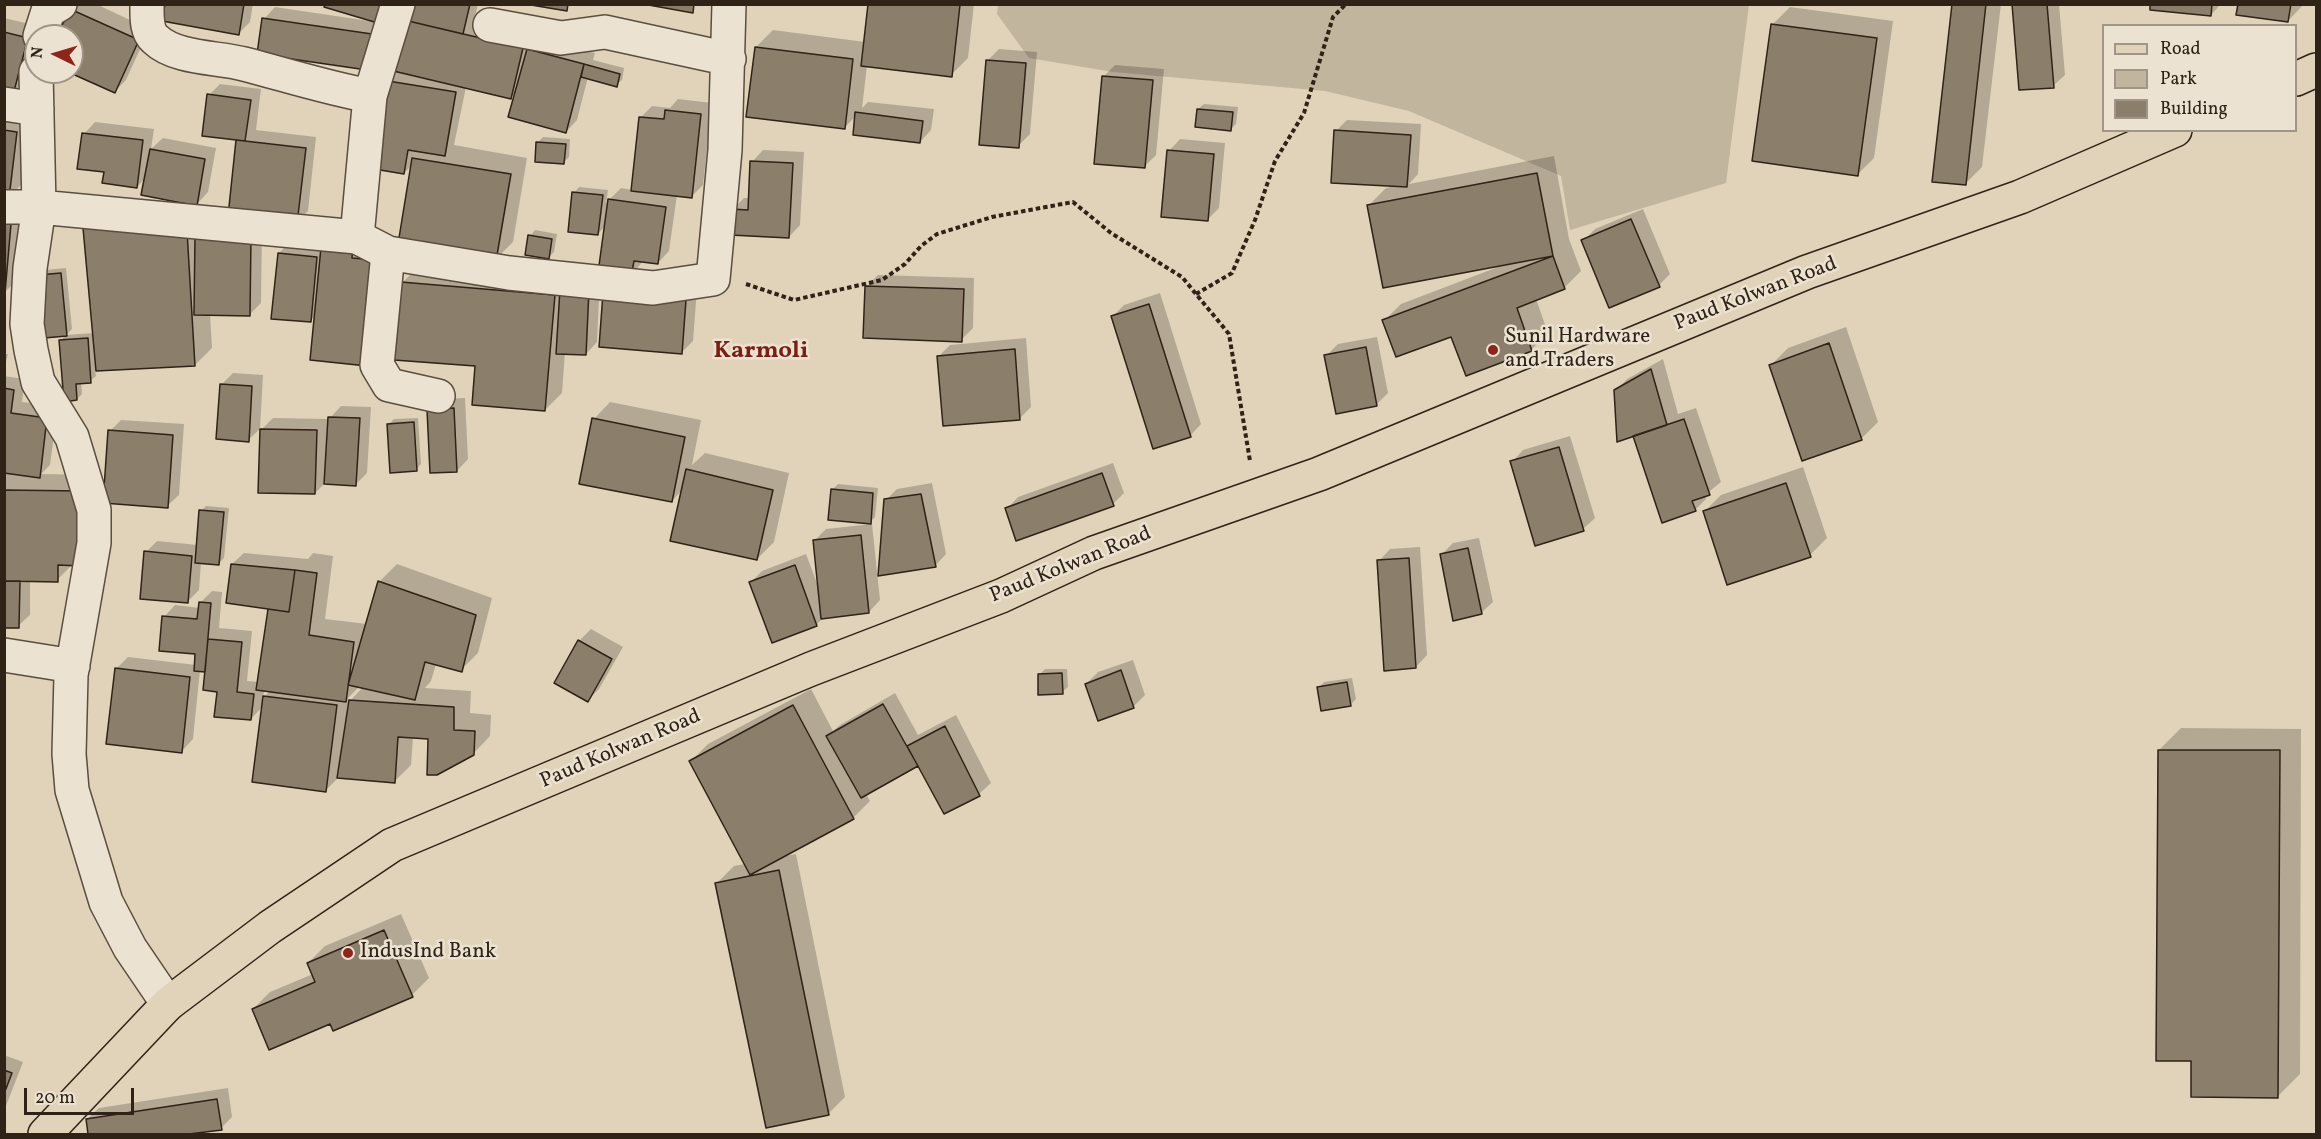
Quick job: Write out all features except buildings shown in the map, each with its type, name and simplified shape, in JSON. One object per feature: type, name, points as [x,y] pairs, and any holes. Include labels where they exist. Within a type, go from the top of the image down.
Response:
[{"type":"main road","points":[[2297,79],[2316,70]]},
{"type":"main road","name":"Paud Kolwan Road","points":[[45,1134],[168,1004],[270,927],[392,844],[811,669],[1001,596],[1094,553],[1319,474],[1807,272],[2020,197],[2170,132]]},
{"type":"street","points":[[44,24],[48,12],[60,4]]},
{"type":"street","points":[[147,4],[148,31],[171,50],[242,63],[321,87],[370,96]]},
{"type":"street","points":[[357,237],[370,96],[398,4]]},
{"type":"street","points":[[4,207],[39,207],[357,237],[388,253],[509,273],[653,288],[712,279],[725,150],[729,4]]},
{"type":"street","points":[[490,25],[561,38],[605,32],[729,59]]},
{"type":"street","points":[[36,84],[39,207],[30,268],[27,324],[38,382],[72,436],[94,510],[94,543],[73,666],[69,754],[72,790],[106,903],[130,948],[168,1004]]},
{"type":"street","points":[[4,104],[37,109]]},
{"type":"street","points":[[388,253],[377,365],[389,385],[438,396]]},
{"type":"street","points":[[4,655],[73,666]]},
{"type":"path","points":[[1196,294],[1232,273],[1255,220],[1275,160],[1304,113],[1333,17],[1346,4]]},
{"type":"path","points":[[712,279],[744,283],[794,300],[882,280],[906,264],[921,246],[937,234],[992,217],[1073,201],[1111,233],[1182,277],[1229,334],[1256,497]]},
{"type":"green space","points":[[998,4],[1749,5],[1726,183],[1570,230],[1561,176],[1409,111],[1325,91],[1113,72],[1029,58],[997,14]]},
{"type":"place","name":"Sunil Hardware and Traders","points":[[1493,350]]},
{"type":"place","name":"IndusInd Bank","points":[[348,953]]},
{"type":"district","name":"Karmoli","points":[[761,353]]}]
